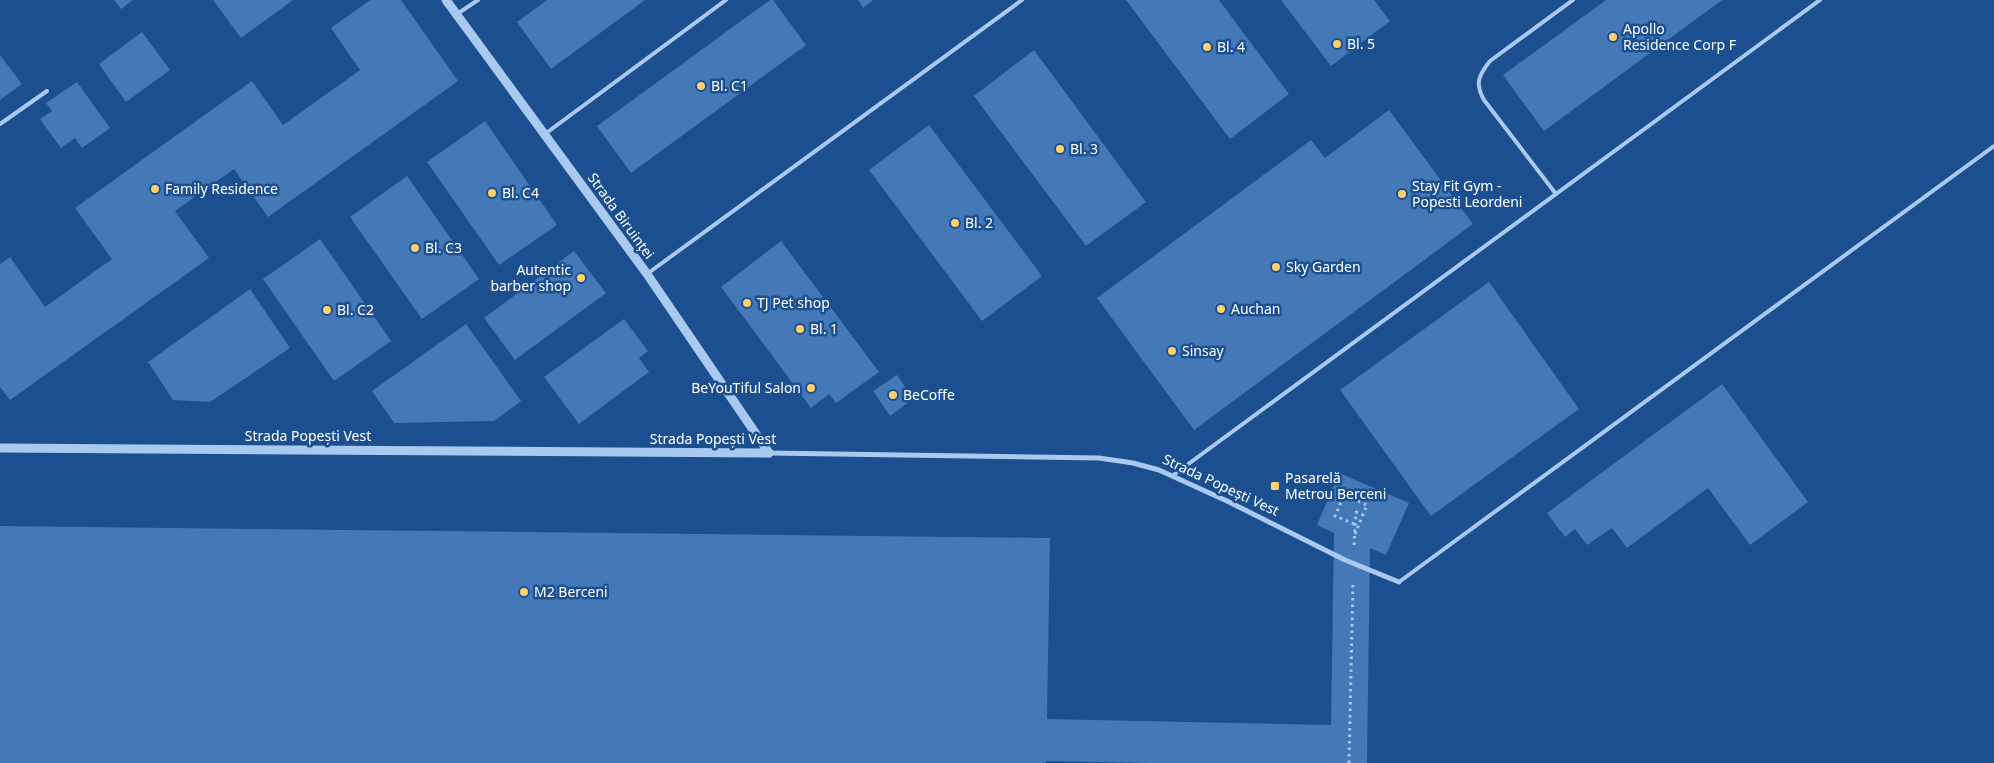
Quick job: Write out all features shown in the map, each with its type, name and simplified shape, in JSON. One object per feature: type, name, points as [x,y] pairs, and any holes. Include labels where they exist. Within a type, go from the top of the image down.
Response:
[{"type":"street","name":"Strada Biruinței","points":[[446,0],[647,274],[769,453]]},
{"type":"street","name":"Strada Popești Vest","points":[[0,448],[769,453],[1099,458],[1133,463],[1159,470],[1227,501],[1345,560],[1399,582]]},
{"type":"lane","points":[[457,15],[478,0]]},
{"type":"lane","points":[[544,134],[726,0]]},
{"type":"lane","points":[[647,274],[1022,0]]},
{"type":"lane","points":[[1556,194],[1478,90],[1483,70],[1490,62],[1573,0]]},
{"type":"lane","points":[[1172,476],[1820,0]]},
{"type":"lane","points":[[0,124],[47,91]]},
{"type":"lane","points":[[1399,582],[1994,146]]},
{"type":"path","points":[[1345,560],[1367,506],[1344,495],[1335,516],[1354,524]]},
{"type":"path","points":[[1354,554],[1356,512],[1363,515]]},
{"type":"path","points":[[1349,763],[1353,574]]},
{"type":"building","points":[[114,0],[133,0],[121,9]]},
{"type":"building","points":[[213,0],[293,0],[241,38]]},
{"type":"building","name":"Family Residence","points":[[370,0],[401,0],[458,81],[268,217],[234,169],[175,211],[209,258],[10,400],[0,387],[0,264],[10,257],[45,307],[112,259],[75,208],[252,81],[283,125],[360,70],[331,28]]},
{"type":"building","points":[[547,0],[645,0],[551,69],[517,22]]},
{"type":"building","name":"Bl. C1","points":[[770,0],[773,0],[806,45],[631,173],[597,126]]},
{"type":"building","points":[[858,0],[873,0],[863,8]]},
{"type":"building","name":"Bl. 4","points":[[1126,0],[1219,0],[1289,94],[1230,139]]},
{"type":"building","name":"Bl. 5","points":[[1281,0],[1374,0],[1390,21],[1331,66]]},
{"type":"building","name":"Apollo Residence Corp F","points":[[1606,0],[1722,0],[1544,131],[1503,75]]},
{"type":"building","points":[[142,32],[170,70],[126,102],[99,64]]},
{"type":"building","name":"Bl. 3","points":[[1034,50],[1146,202],[1086,246],[974,96]]},
{"type":"building","points":[[0,55],[22,84],[0,100]]},
{"type":"building","points":[[77,82],[110,128],[82,148],[75,138],[61,148],[40,119],[52,111],[46,103]]},
{"type":"building","name":"Sky Garden","points":[[1389,110],[1473,224],[1194,430],[1097,298],[1311,140],[1325,158]]},
{"type":"building","name":"Bl. C4","points":[[485,121],[557,225],[499,265],[427,162]]},
{"type":"building","name":"Bl. 2","points":[[929,125],[1042,276],[982,321],[869,170]]},
{"type":"building","name":"Bl. C3","points":[[407,176],[479,279],[422,319],[350,217]]},
{"type":"building","name":"Bl. C2","points":[[320,239],[391,341],[334,381],[263,279]]},
{"type":"building","name":"Bl. 1","points":[[781,241],[879,372],[836,403],[829,394],[811,408],[721,287]]},
{"type":"building","points":[[574,251],[606,293],[515,360],[484,318]]},
{"type":"building","points":[[1489,282],[1579,409],[1431,516],[1340,390]]},
{"type":"building","points":[[250,289],[290,348],[210,402],[173,400],[148,362]]},
{"type":"building","points":[[624,319],[648,351],[639,358],[649,372],[579,424],[544,377]]},
{"type":"building","points":[[466,324],[521,401],[494,421],[394,423],[372,391]]},
{"type":"building","name":"BeCoffe","points":[[897,375],[913,399],[890,416],[873,391]]},
{"type":"building","points":[[1722,384],[1808,502],[1750,545],[1708,488],[1627,548],[1612,528],[1587,545],[1575,529],[1565,537],[1547,513]]},
{"type":"building","name":"M2 Berceni","points":[[1339,473],[1409,503],[1386,555],[1370,548],[1367,763],[1046,761],[1046,763],[0,763],[0,526],[1050,538],[1047,719],[1331,725],[1334,533],[1317,525]]},
{"type":"place","name":"Apollo Residence Corp F","points":[[1613,37]]},
{"type":"place","name":"Bl. 5","points":[[1337,44]]},
{"type":"place","name":"Bl. 4","points":[[1207,47]]},
{"type":"place","name":"Bl. C1","points":[[701,86]]},
{"type":"place","name":"Bl. 3","points":[[1060,149]]},
{"type":"place","name":"Family Residence","points":[[155,189]]},
{"type":"place","name":"Bl. C4","points":[[492,193]]},
{"type":"place","name":"Stay Fit Gym - Popesti Leordeni","points":[[1402,194]]},
{"type":"place","name":"Bl. 2","points":[[955,223]]},
{"type":"place","name":"Bl. C3","points":[[415,248]]},
{"type":"place","name":"Sky Garden","points":[[1276,267]]},
{"type":"place","name":"Autentic barber shop","points":[[581,278]]},
{"type":"place","name":"TJ Pet shop","points":[[747,303]]},
{"type":"place","name":"Auchan","points":[[1221,309]]},
{"type":"place","name":"Bl. C2","points":[[327,310]]},
{"type":"place","name":"Bl. 1","points":[[800,329]]},
{"type":"place","name":"Sinsay","points":[[1172,351]]},
{"type":"place","name":"BeYouTiful Salon","points":[[811,388]]},
{"type":"place","name":"BeCoffe","points":[[893,395]]},
{"type":"place","name":"Pasarelă Metrou Berceni","points":[[1275,486]]},
{"type":"place","name":"M2 Berceni","points":[[524,592]]}]
